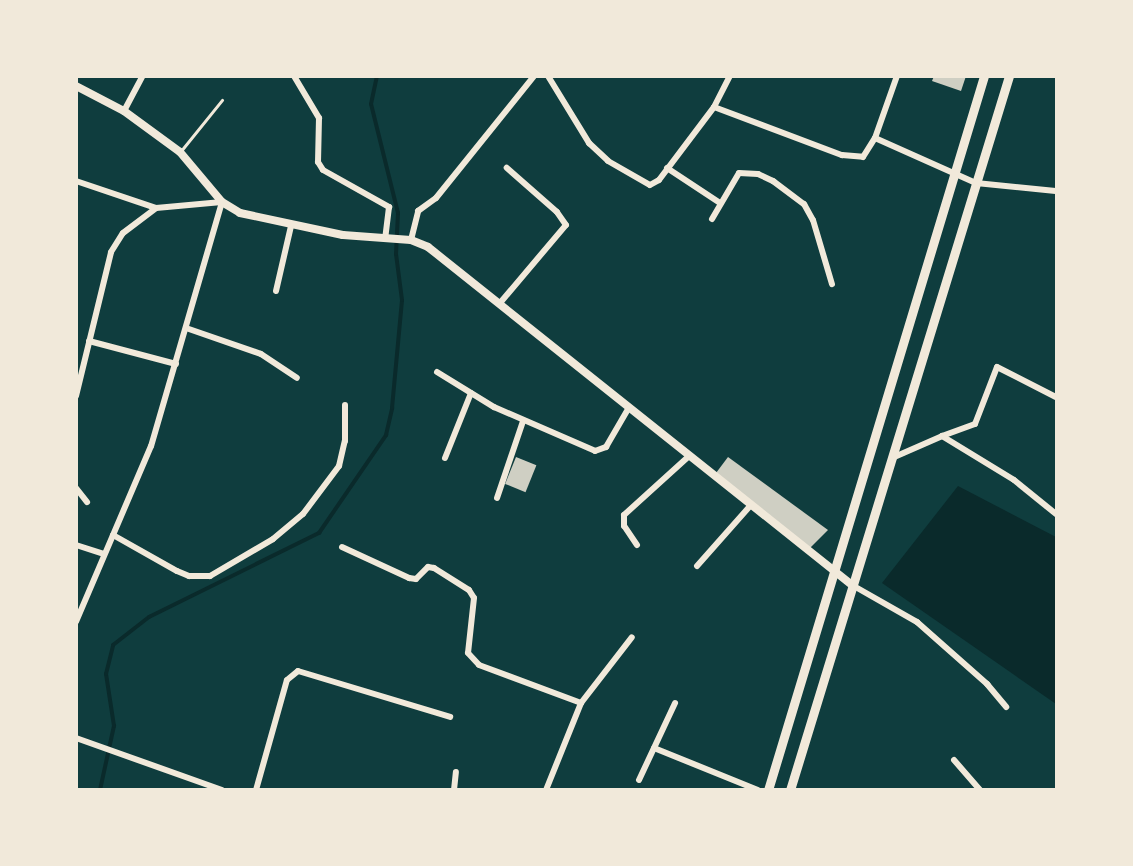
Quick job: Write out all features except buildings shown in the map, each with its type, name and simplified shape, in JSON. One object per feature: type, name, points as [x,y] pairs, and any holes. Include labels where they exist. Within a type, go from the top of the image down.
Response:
[{"type":"main road","points":[[768,789],[984,76]]},
{"type":"main road","points":[[790,789],[1009,76]]},
{"type":"street","points":[[124,111],[143,76]]},
{"type":"street","points":[[294,76],[319,118],[318,162],[322,170],[389,207],[387,239]]},
{"type":"street","points":[[408,240],[418,211],[436,198],[534,76]]},
{"type":"street","points":[[548,76],[589,143],[608,161],[650,185],[667,168],[714,107],[730,76]]},
{"type":"street","points":[[714,107],[855,158],[863,157],[875,138],[897,76]]},
{"type":"street","points":[[76,86],[124,111],[180,152],[222,202],[240,213],[291,226],[408,240],[428,247],[832,572],[917,622],[987,684],[1006,707]]},
{"type":"street","points":[[875,138],[976,183],[1056,191]]},
{"type":"street","points":[[500,303],[566,225],[557,212],[507,168]]},
{"type":"street","points":[[667,168],[720,203]]},
{"type":"street","points":[[712,219],[739,173],[747,171],[795,194],[813,220],[832,284]]},
{"type":"street","points":[[76,181],[156,208],[222,202]]},
{"type":"street","points":[[76,622],[151,446],[222,202]]},
{"type":"street","points":[[76,396],[116,241],[156,208]]},
{"type":"street","points":[[276,291],[291,226]]},
{"type":"street","points":[[186,328],[261,354],[297,378]]},
{"type":"street","points":[[89,341],[176,364]]},
{"type":"street","points":[[891,459],[975,424],[997,367],[1056,397]]},
{"type":"street","points":[[437,372],[524,421],[601,451],[628,409]]},
{"type":"street","points":[[446,458],[471,393]]},
{"type":"street","points":[[113,535],[177,571],[189,576],[210,576],[273,539],[303,514],[339,466],[343,454],[345,405]]},
{"type":"street","points":[[496,498],[524,421]]},
{"type":"street","points":[[942,436],[1014,480],[1056,514]]},
{"type":"street","points":[[637,545],[624,526],[624,515],[688,457]]},
{"type":"street","points":[[76,488],[87,502]]},
{"type":"street","points":[[697,566],[750,506]]},
{"type":"street","points":[[76,545],[104,554]]},
{"type":"street","points":[[342,547],[409,578],[416,579],[424,570],[434,568],[469,590],[474,598],[468,654],[479,665],[581,703]]},
{"type":"street","points":[[546,789],[581,703],[632,637]]},
{"type":"street","points":[[256,789],[287,680],[298,671],[450,717]]},
{"type":"street","points":[[639,780],[675,703]]},
{"type":"street","points":[[76,738],[118,750],[222,789]]},
{"type":"street","points":[[654,748],[758,789]]},
{"type":"street","points":[[954,760],[980,789]]},
{"type":"street","points":[[454,789],[456,772]]},
{"type":"lane","points":[[180,152],[222,100]]},
{"type":"water","points":[[958,486],[1056,537],[1056,704],[882,583]]},
{"type":"waterway","points":[[100,790],[114,726],[106,674],[113,645],[149,617],[319,533],[386,435],[392,408],[402,300],[396,254],[398,213],[371,104],[377,76]]}]
